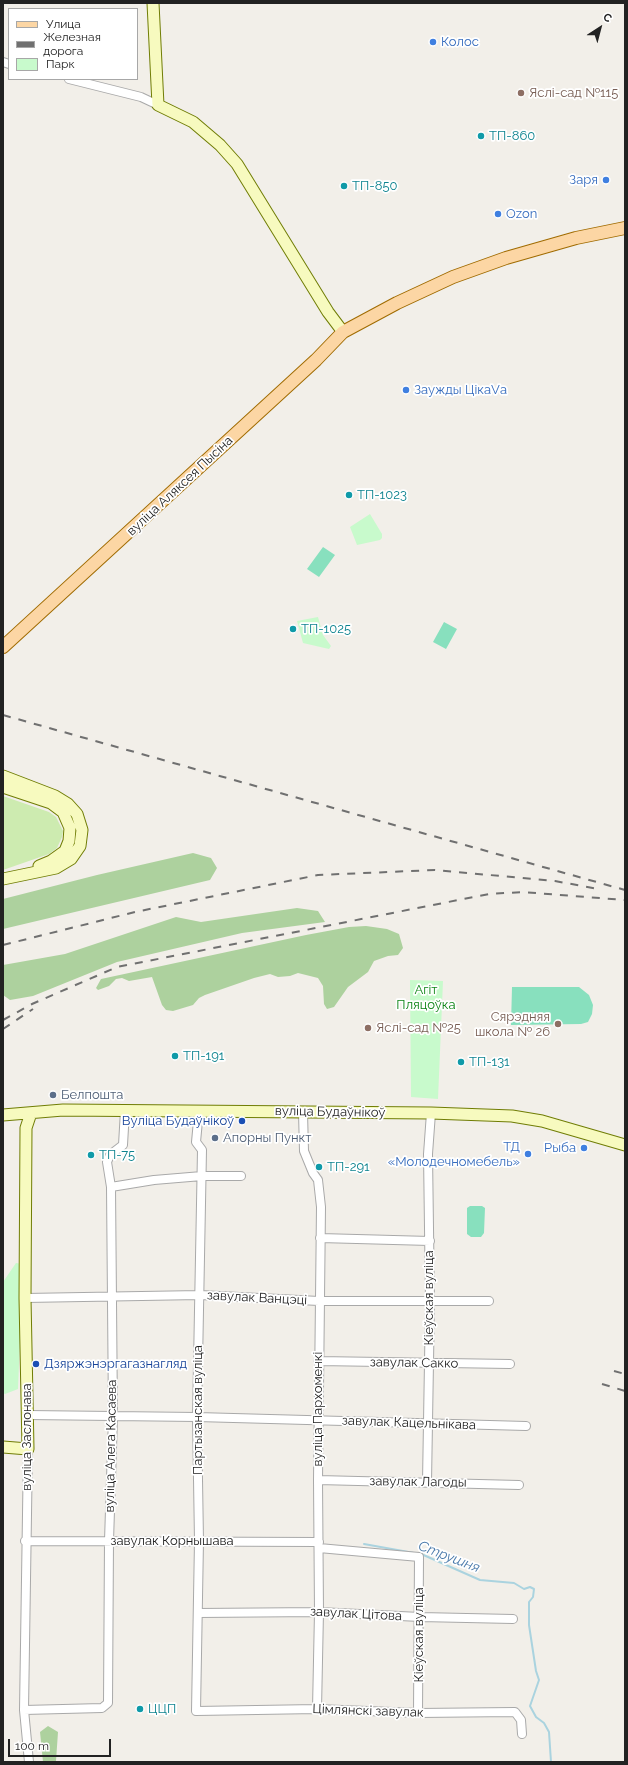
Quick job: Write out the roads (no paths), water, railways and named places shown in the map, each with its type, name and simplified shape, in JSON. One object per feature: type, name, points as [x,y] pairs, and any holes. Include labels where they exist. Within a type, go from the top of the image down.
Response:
[{"type":"main road","points":[[153,3],[158,105],[193,122],[220,146],[237,164],[328,312],[343,332]]},
{"type":"main road","name":"вуліца Аляксея Пысіна","points":[[3,648],[16,638],[316,360],[343,332],[397,303],[453,277],[506,258],[576,238],[625,228]]},
{"type":"main road","points":[[3,640],[16,638]]},
{"type":"main road","points":[[3,776],[55,796],[68,804],[78,814],[82,830],[80,846],[71,859],[56,868],[6,878]]},
{"type":"main road","points":[[3,787],[51,803],[63,812],[70,828],[69,841],[65,851],[51,861],[6,878]]},
{"type":"main road","name":"вуліца Будаўнікоў","points":[[3,1114],[63,1110],[199,1110],[431,1113],[512,1116],[536,1119],[625,1145]]},
{"type":"main road","name":"вуліца Заслонава","points":[[28,1449],[25,1298],[26,1128],[31,1113]]},
{"type":"main road","points":[[3,1447],[28,1449]]},
{"type":"street","points":[[73,80],[141,98],[158,105]]},
{"type":"street","name":"вуліца Алега Касаева","points":[[24,1710],[102,1708],[108,1703],[109,1541],[113,1416],[111,1187],[107,1162],[110,1155],[123,1145],[125,1110]]},
{"type":"street","name":"Партызанская вуліца","points":[[196,1711],[199,1540],[197,1417],[202,1176],[202,1150],[196,1142],[199,1110]]},
{"type":"street","name":"вуліца Пархоменкі","points":[[303,1112],[304,1151],[313,1173],[318,1180],[320,1194],[318,1361],[319,1612],[317,1709]]},
{"type":"street","name":"Кіеўская вуліца","points":[[427,1482],[430,1302],[428,1160],[431,1113]]},
{"type":"street","points":[[111,1187],[154,1180],[202,1176],[241,1176]]},
{"type":"street","points":[[320,1238],[430,1241]]},
{"type":"street","name":"завулак Ванцэці","points":[[25,1298],[200,1295],[319,1301],[489,1301]]},
{"type":"street","name":"завулак Сакко","points":[[318,1361],[510,1364]]},
{"type":"street","name":"завулак Кацельнікава","points":[[28,1415],[197,1417],[526,1426]]},
{"type":"street","name":"вуліца Заслонава","points":[[28,1449],[25,1541],[24,1710],[29,1762]]},
{"type":"street","name":"завулак Лагоды","points":[[318,1480],[519,1485]]},
{"type":"street","name":"завулак Корнышава","points":[[25,1541],[199,1540],[319,1545],[419,1557]]},
{"type":"street","name":"Кіеўская вуліца","points":[[418,1713],[420,1617],[419,1557]]},
{"type":"street","name":"завулак Цітова","points":[[198,1613],[319,1612],[420,1617],[513,1619]]},
{"type":"street","name":"Цімлянскі завулак","points":[[196,1711],[317,1709],[418,1713],[515,1712],[521,1720],[522,1734]]},
{"type":"waterway","name":"Струшня","points":[[364,1544],[414,1553]]},
{"type":"waterway","name":"Струшня","points":[[419,1553],[480,1580],[514,1583],[524,1589],[530,1587],[534,1589],[533,1597],[529,1602],[529,1625],[536,1671],[539,1680],[530,1706],[536,1717],[544,1723],[549,1732],[551,1762]]},
{"type":"railway","points":[[3,715],[625,890]]},
{"type":"railway","points":[[3,945],[135,912],[318,875],[435,870],[555,881],[598,889]]},
{"type":"railway","points":[[3,1020],[32,1004],[117,967],[489,894],[523,892],[625,900]]},
{"type":"railway","points":[[3,1029],[33,1009]]},
{"type":"railway","points":[[614,1371],[625,1374]]},
{"type":"railway","points":[[602,1384],[625,1391]]},
{"type":"place","name":"Колос","points":[[433,42]]},
{"type":"place","name":"Яслі-сад №115","points":[[521,93]]},
{"type":"place","name":"ТП-860","points":[[481,136]]},
{"type":"place","name":"Заря","points":[[606,180]]},
{"type":"place","name":"ТП-850","points":[[344,186]]},
{"type":"place","name":"Ozon","points":[[498,214]]},
{"type":"place","name":"Заужды ЦікаVа","points":[[406,390]]},
{"type":"place","name":"ТП-1023","points":[[349,495]]},
{"type":"place","name":"ТП-1025","points":[[293,629]]},
{"type":"place","name":"Сярэдняя школа № 26","points":[[558,1024]]},
{"type":"place","name":"Яслі-сад №25","points":[[368,1028]]},
{"type":"place","name":"ТП-191","points":[[175,1056]]},
{"type":"place","name":"ТП-131","points":[[461,1062]]},
{"type":"place","name":"Белпошта","points":[[53,1095]]},
{"type":"place","name":"Вуліца Будаўнікоў","points":[[242,1121]]},
{"type":"place","name":"Апорны Пункт","points":[[215,1138]]},
{"type":"place","name":"Рыба","points":[[584,1148]]},
{"type":"place","name":"ТД «Молодечномебель»","points":[[528,1154]]},
{"type":"place","name":"ТП-75","points":[[91,1155]]},
{"type":"place","name":"ТП-291","points":[[319,1167]]},
{"type":"place","name":"Дзяржэнэргагазнагляд","points":[[36,1364]]},
{"type":"place","name":"ЦЦП","points":[[140,1709]]},
{"type":"park label","name":"Агіт Пляцоўка","points":[[426,998]]}]
